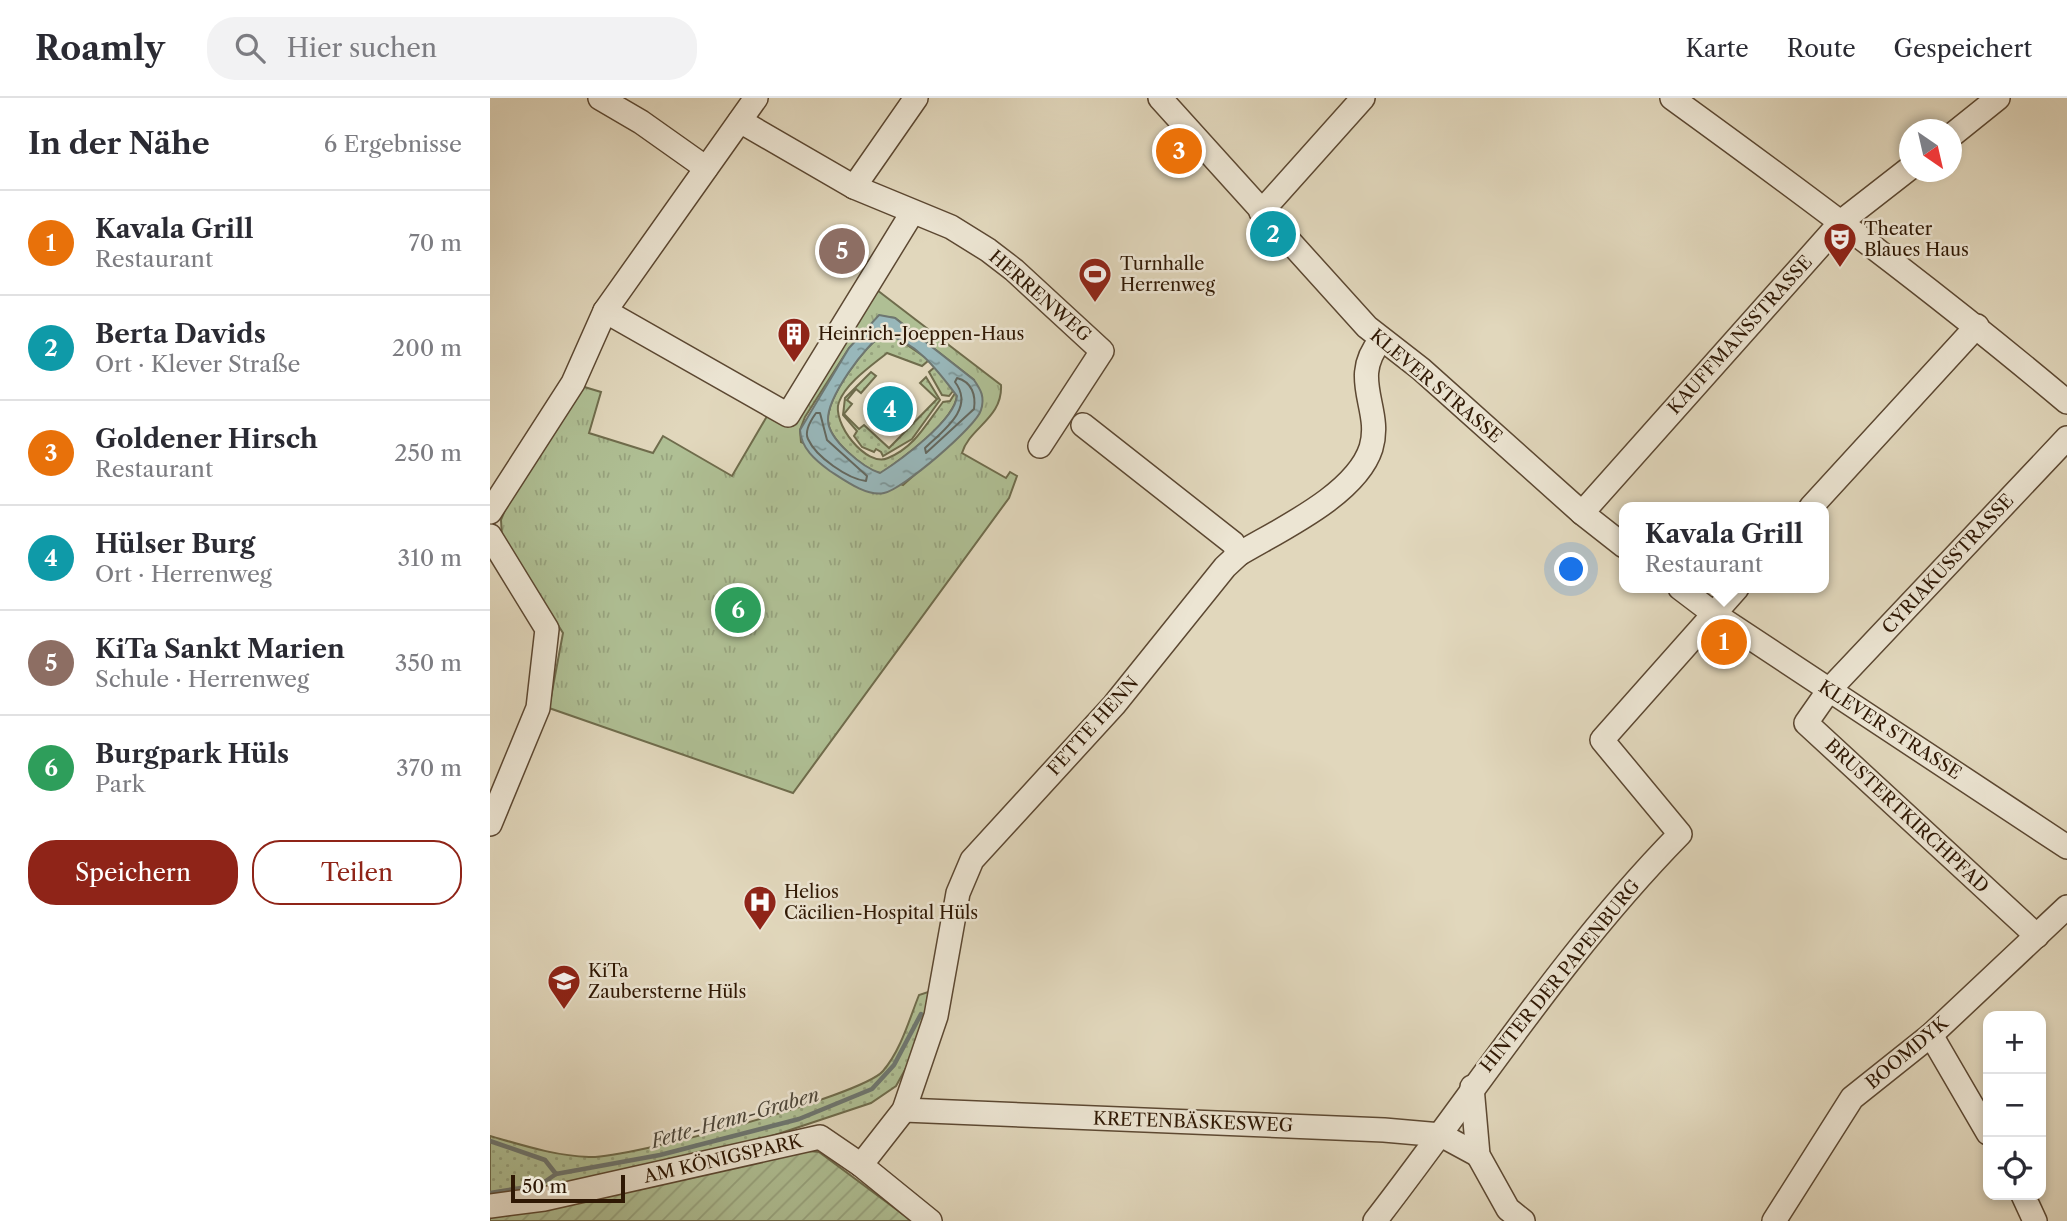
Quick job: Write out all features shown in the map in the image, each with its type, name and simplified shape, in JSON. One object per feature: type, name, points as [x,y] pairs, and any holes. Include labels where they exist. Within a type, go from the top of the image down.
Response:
[{"type":"street","points":[[600,98],[641,122],[706,168]]},
{"type":"street","points":[[490,512],[573,383],[605,311],[757,98]]},
{"type":"street","points":[[854,187],[916,98]]},
{"type":"street","points":[[1261,212],[1363,98]]},
{"type":"street","points":[[1672,98],[1842,221],[1977,326],[2067,402]]},
{"type":"street","points":[[1962,126],[1998,98]]},
{"type":"street","name":"KLEVER STRASSE","points":[[1163,99],[1261,212],[1381,340],[1421,369],[1582,513],[1619,541]]},
{"type":"street","name":"HERRENWEG","points":[[740,121],[854,187],[951,227],[988,250],[1014,270],[1102,351],[1040,446]]},
{"type":"street","name":"KAUFFMANSSTRASSE","points":[[1582,513],[1842,221],[1899,176]]},
{"type":"street","points":[[605,311],[788,415],[912,213]]},
{"type":"street","points":[[1816,502],[1977,326]]},
{"type":"street","name":"FETTE HENN","points":[[861,1165],[904,1110],[936,1016],[958,893],[972,860],[1114,705],[1224,567],[1239,554],[1338,492],[1370,451],[1373,438],[1367,358],[1381,340]]},
{"type":"street","points":[[1083,425],[1233,543],[1239,554]]},
{"type":"street","name":"CYRIAKUSSTRASSE","points":[[1829,690],[2067,438]]},
{"type":"street","points":[[490,536],[547,629],[538,708],[490,824]]},
{"type":"street","name":"KLEVER STRASSE","points":[[1686,593],[2067,847]]},
{"type":"street","points":[[1713,613],[1732,593]]},
{"type":"street","name":"HINTER DER PAPENBURG","points":[[1375,1221],[1441,1135],[1472,1087],[1593,932],[1647,867],[1680,834],[1602,740],[1713,613]]},
{"type":"street","name":"BRUSTERTKIRCHPFAD","points":[[1829,690],[1806,723],[2037,936]]},
{"type":"street","name":"BOOMDYK","points":[[1774,1221],[1852,1098],[1931,1035],[2067,907]]},
{"type":"street","points":[[1931,1035],[1983,1124]]},
{"type":"street","points":[[1472,1087],[1478,1155],[1508,1209],[1523,1221]]},
{"type":"street","name":"KRETENBÄSKESWEG","points":[[904,1110],[1441,1135],[1478,1155]]},
{"type":"street","name":"AM KÖNIGSPARK","points":[[490,1206],[544,1199],[820,1137],[861,1165],[930,1221]]},
{"type":"street","points":[[2025,1200],[2035,1221]]},
{"type":"green space","points":[[877,290],[1001,385],[997,406],[971,436],[962,453],[1006,478],[1010,472],[1017,476],[1009,498],[793,793],[549,708],[563,633],[502,537],[501,520],[507,505],[581,386],[601,392],[589,433],[653,453],[663,436],[732,476],[770,411],[791,423]],"holes":[[[879,316],[895,318],[974,380],[959,435],[903,485],[801,442],[800,430],[805,417],[849,348]]]},
{"type":"green space","points":[[884,334],[894,336],[929,360],[922,366],[887,353],[847,388],[839,402],[840,421],[861,450],[879,459],[888,458],[906,448],[943,402],[950,401],[955,393],[957,395],[954,405],[937,427],[880,474],[857,460],[840,444],[828,420],[829,410],[848,372]]},
{"type":"green space","points":[[936,366],[953,391],[949,396],[942,395],[929,372]]},
{"type":"green space","points":[[871,372],[876,376],[861,393],[856,389],[847,400],[852,404],[844,414],[859,429],[864,425],[889,448],[937,399],[920,383],[926,377],[940,400],[912,439],[883,456],[876,449],[874,452],[862,447],[854,436],[857,431],[843,415],[845,398]]},
{"type":"green space","points":[[937,989],[916,1050],[896,1086],[871,1103],[763,1139],[490,1200],[490,1136],[551,1152],[589,1157],[648,1148],[791,1110],[866,1082],[883,1071],[900,1044],[919,995]]},
{"type":"green space","points":[[799,1150],[819,1152],[912,1221],[490,1221],[490,1216]]},
{"type":"water","points":[[879,315],[895,318],[974,380],[982,394],[981,410],[967,429],[922,470],[884,493],[870,493],[830,471],[810,453],[801,436],[800,430],[849,348]],"holes":[[[884,334],[896,338],[925,358],[957,396],[954,406],[937,427],[901,459],[880,473],[865,465],[840,444],[830,428],[829,410],[848,372],[867,349]]]},
{"type":"waterway","name":"Fette-Henn-Graben","points":[[490,1193],[540,1185],[556,1174],[660,1155],[799,1119],[872,1089],[894,1065],[921,1014]]},
{"type":"waterway","name":"Fette-Henn-Graben","points":[[490,1141],[545,1160],[556,1174]]},
{"type":"place","name":"Goldener Hirsch","points":[[1179,151]]},
{"type":"place","name":"Berta Davids","points":[[1273,234]]},
{"type":"place","name":"KiTa Sankt Marien","points":[[842,251]]},
{"type":"place","name":"Theater Blaues Haus","points":[[1840,269]]},
{"type":"place","name":"Turnhalle Herrenweg","points":[[1095,304]]},
{"type":"place","name":"Heinrich-Joeppen-Haus","points":[[794,364]]},
{"type":"place","name":"Hülser Burg","points":[[890,409]]},
{"type":"place","name":"Burgpark Hüls","points":[[738,610]]},
{"type":"place","name":"Kavala Grill","points":[[1724,642]]},
{"type":"place","name":"Helios Cäcilien-Hospital Hüls","points":[[760,932]]},
{"type":"place","name":"KiTa Zaubersterne Hüls","points":[[564,1011]]}]
